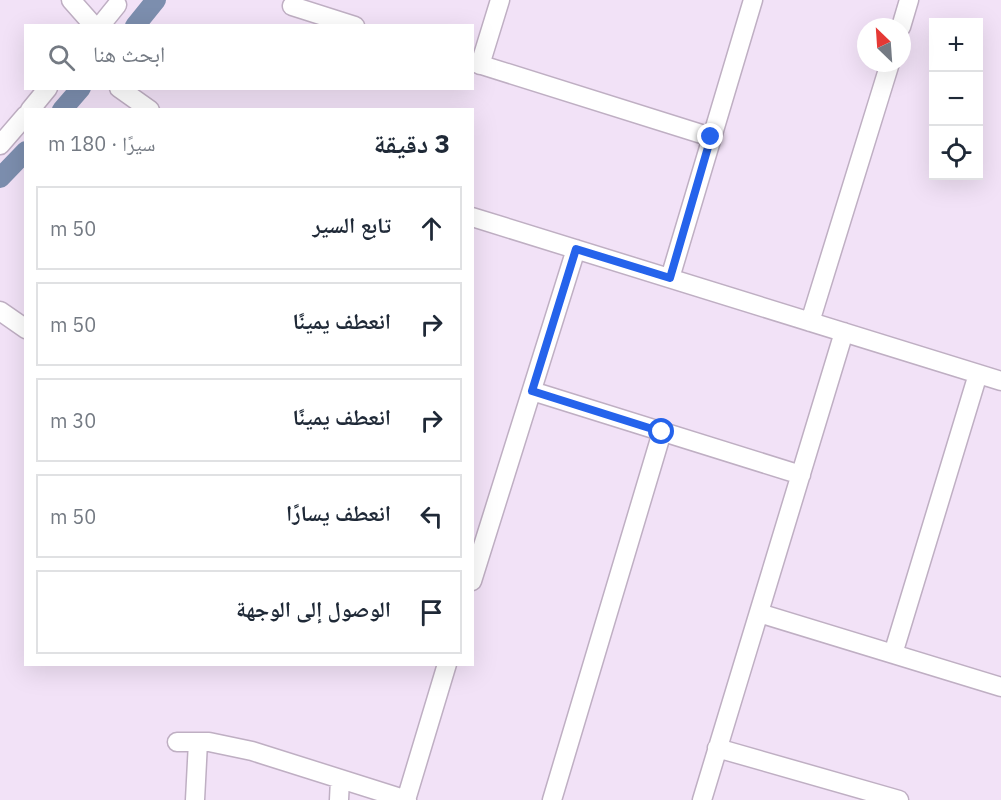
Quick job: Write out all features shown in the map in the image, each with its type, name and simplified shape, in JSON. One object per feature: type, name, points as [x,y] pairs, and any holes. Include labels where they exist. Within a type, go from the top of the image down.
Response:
[{"type":"street","points":[[71,0],[92,24]]},
{"type":"street","points":[[500,0],[476,64],[711,137]]},
{"type":"street","points":[[670,278],[753,0]]},
{"type":"street","points":[[904,18],[909,0]]},
{"type":"street","points":[[102,24],[117,5]]},
{"type":"street","points":[[292,6],[349,24]]},
{"type":"street","points":[[810,322],[887,72]]},
{"type":"street","points":[[32,108],[46,90]]},
{"type":"street","points":[[122,90],[147,108]]},
{"type":"street","points":[[0,145],[24,117]]},
{"type":"street","points":[[474,218],[1001,381]]},
{"type":"street","points":[[474,569],[481,527],[532,391],[576,249]]},
{"type":"street","points":[[0,310],[24,328]]},
{"type":"street","points":[[702,800],[844,332]]},
{"type":"street","points":[[893,654],[978,374]]},
{"type":"street","points":[[532,391],[801,475]]},
{"type":"street","points":[[552,800],[662,432]]},
{"type":"street","points":[[759,613],[1001,687]]},
{"type":"street","points":[[177,742],[209,742],[252,751],[406,800],[443,666]]},
{"type":"street","points":[[195,800],[198,742]]},
{"type":"street","points":[[717,748],[851,793],[899,800]]},
{"type":"street","points":[[339,800],[340,779]]},
{"type":"waterway","points":[[137,24],[156,0]]},
{"type":"waterway","points":[[64,108],[79,90]]},
{"type":"waterway","points":[[0,178],[24,153]]},
{"type":"route","points":[[662,432],[532,391],[576,249],[670,278],[711,137]]}]
